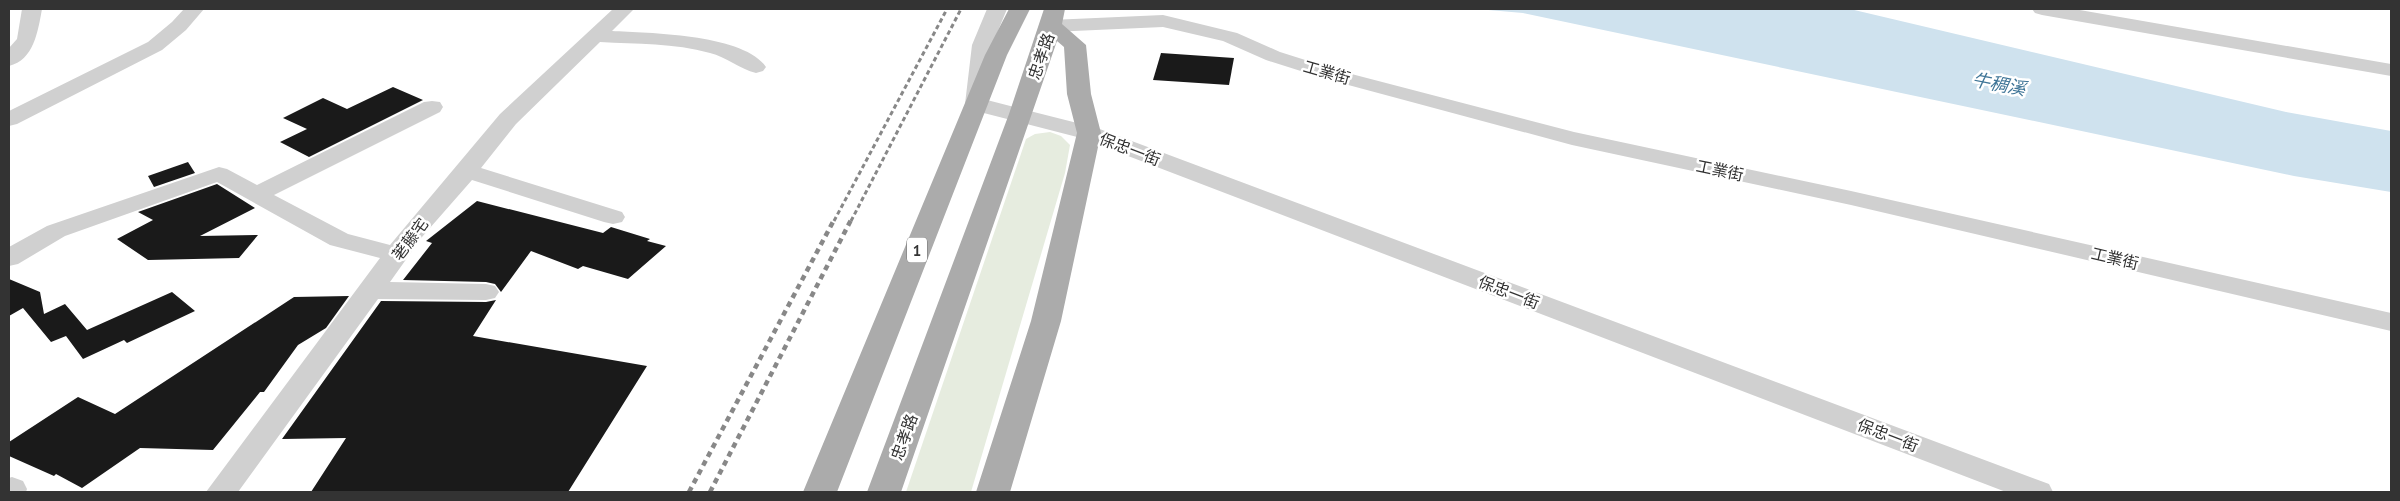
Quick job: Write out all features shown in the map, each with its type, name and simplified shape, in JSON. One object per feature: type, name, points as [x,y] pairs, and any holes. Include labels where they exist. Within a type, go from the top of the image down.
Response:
[{"type":"main road","name":"1","points":[[820,492],[996,55],[1018,9]]},
{"type":"main road","name":"忠孝路","points":[[884,492],[1021,114],[1070,21]]},
{"type":"main road","name":"忠孝路","points":[[993,492],[1046,321],[1089,133],[1080,94],[1070,21]]},
{"type":"street","points":[[9,60],[27,40],[32,9]]},
{"type":"street","points":[[9,119],[155,46],[179,26],[194,9]]},
{"type":"street","name":"荖藤宅","points":[[221,492],[398,255],[413,232],[467,171],[508,120],[624,9]]},
{"type":"street","points":[[976,104],[982,45],[996,9]]},
{"type":"street","points":[[2042,9],[2391,70]]},
{"type":"street","name":"工業街","points":[[1070,21],[1163,21],[1230,37],[1273,56],[1333,75],[1572,138],[1860,200],[2391,322]]},
{"type":"street","points":[[595,36],[696,43],[741,56],[756,66]]},
{"type":"street","name":"保忠一街","points":[[976,104],[1021,114],[1089,133],[2038,492]]},
{"type":"street","points":[[257,194],[432,107]]},
{"type":"street","points":[[467,171],[613,217]]},
{"type":"street","points":[[9,258],[56,231],[219,174],[339,240],[398,255]]},
{"type":"street","points":[[372,290],[486,292]]},
{"type":"shaded area","points":[[1050,132],[1061,136],[1070,145],[1065,173],[971,492],[906,492],[1026,139],[1035,134]]},
{"type":"water","name":"牛稠溪","points":[[1477,9],[1850,9],[2286,112],[2391,131],[2391,192],[2294,176],[1523,13]]},
{"type":"building","points":[[1161,53],[1234,58],[1229,85],[1153,80]]},
{"type":"building","points":[[393,87],[423,100],[309,157],[280,142],[307,129],[283,118],[323,98],[347,109]]},
{"type":"building","points":[[188,162],[195,173],[154,187],[148,176]]},
{"type":"building","points":[[217,184],[255,208],[200,236],[258,235],[239,258],[148,260],[117,239],[153,220],[138,212]]},
{"type":"building","points":[[477,201],[603,233],[611,227],[666,246],[628,279],[583,266],[578,269],[531,251],[501,292],[495,284],[486,282],[403,280],[432,243],[426,241]]},
{"type":"building","points":[[9,279],[40,292],[44,314],[65,304],[87,330],[172,292],[195,311],[127,343],[124,340],[83,359],[66,336],[51,342],[23,308],[9,316]]},
{"type":"building","points":[[349,296],[326,328],[298,345],[264,392],[260,392],[213,450],[140,448],[82,488],[56,474],[54,476],[9,456],[9,442],[78,397],[115,414],[294,297]]},
{"type":"building","points":[[496,300],[473,336],[647,366],[568,492],[311,492],[346,438],[282,439],[381,301],[486,302]]},
{"type":"railway","points":[[834,221],[947,9]]},
{"type":"railway","points":[[851,221],[961,9]]},
{"type":"railway","points":[[689,492],[834,220]]},
{"type":"railway","points":[[710,492],[851,220]]}]
